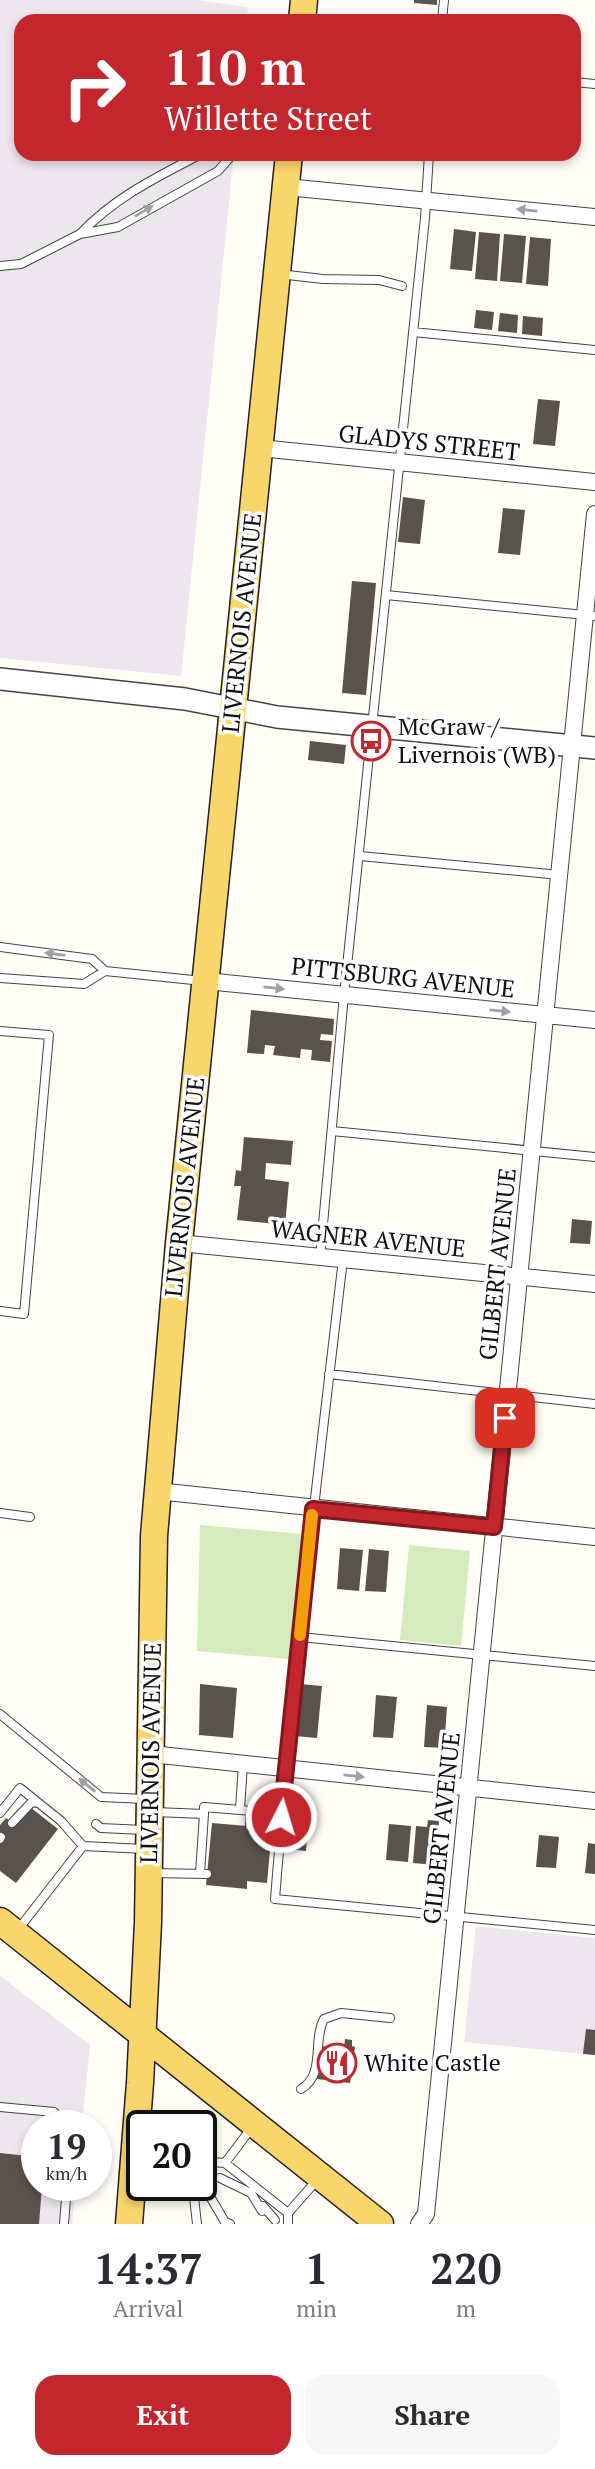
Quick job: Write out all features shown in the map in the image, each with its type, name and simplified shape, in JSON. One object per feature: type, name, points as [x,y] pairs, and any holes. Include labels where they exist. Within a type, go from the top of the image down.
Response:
[{"type":"main road","name":"LIVERNOIS AVENUE","points":[[140,2110],[150,1833],[153,1536],[179,1243],[288,161]]},
{"type":"main road","points":[[8,1927],[380,2224]]},
{"type":"main road","name":"LIVERNOIS AVENUE","points":[[129,2224],[134,2201]]},
{"type":"street","points":[[286,187],[595,217]]},
{"type":"street","name":"GLADYS STREET","points":[[260,448],[595,482]]},
{"type":"street","name":"GILBERT AVENUE","points":[[419,2224],[426,2214],[457,1915],[573,746],[590,616],[595,514]]},
{"type":"street","points":[[0,679],[185,699],[277,716],[595,748]]},
{"type":"street","name":"PITTSBURG AVENUE","points":[[206,981],[595,1020]]},
{"type":"street","name":"WAGNER AVENUE","points":[[179,1243],[595,1284]]},
{"type":"street","points":[[157,1491],[595,1537]]},
{"type":"street","points":[[151,1754],[595,1801]]},
{"type":"lane","points":[[80,234],[101,212],[144,183],[187,161]]},
{"type":"lane","points":[[0,266],[21,264],[80,234],[118,227],[218,171],[226,161]]},
{"type":"lane","points":[[320,1257],[429,161]]},
{"type":"lane","points":[[276,274],[323,279],[379,280],[402,286]]},
{"type":"lane","points":[[413,332],[595,350]]},
{"type":"lane","points":[[386,595],[590,616]]},
{"type":"lane","points":[[359,856],[560,875]]},
{"type":"lane","points":[[0,947],[92,958],[105,971]]},
{"type":"lane","points":[[0,978],[84,984],[105,971],[206,981]]},
{"type":"lane","points":[[0,1031],[49,1035],[23,1314],[0,1311]]},
{"type":"lane","points":[[332,1131],[595,1157]]},
{"type":"lane","points":[[343,1259],[313,1509],[275,1899],[595,1930]]},
{"type":"lane","points":[[329,1374],[595,1404]]},
{"type":"lane","points":[[0,1513],[30,1517]]},
{"type":"lane","points":[[300,1637],[595,1666]]},
{"type":"lane","points":[[0,1714],[102,1797],[204,1874],[204,1807],[251,1811],[250,1826]]},
{"type":"lane","points":[[240,1810],[243,1764]]},
{"type":"lane","points":[[0,1813],[20,1788],[61,1821],[83,1846]]},
{"type":"lane","points":[[12,1823],[30,1803],[37,1802]]},
{"type":"lane","points":[[8,1927],[83,1846],[150,1833],[204,1814]]},
{"type":"lane","points":[[96,1824],[101,1828],[150,1833]]},
{"type":"lane","points":[[301,2089],[314,2074],[320,2026],[324,2019],[341,2013],[390,2018]]},
{"type":"lane","points":[[0,2107],[32,2110]]},
{"type":"lane","points":[[225,2163],[254,2124]]},
{"type":"lane","points":[[217,2162],[225,2163],[275,2220]]},
{"type":"lane","points":[[288,2224],[288,2213],[320,2176]]},
{"type":"lane","points":[[220,2178],[288,2213]]},
{"type":"lane","points":[[231,2186],[252,2193],[262,2211]]},
{"type":"lane","points":[[64,2224],[66,2201]]},
{"type":"lane","points":[[195,2201],[197,2224]]},
{"type":"lane","points":[[214,2201],[230,2222]]},
{"type":"lane","points":[[219,2202],[230,2222]]},
{"type":"shaded area","points":[[0,0],[195,0],[248,7],[248,14],[14,14],[14,161],[233,161],[181,676],[0,658]]},
{"type":"shaded area","points":[[476,1926],[595,1938],[595,2055],[464,2042]]},
{"type":"shaded area","points":[[0,1976],[90,2045],[84,2110],[21,2110],[21,2201],[74,2201],[72,2224],[0,2224]]},
{"type":"green space","points":[[200,1525],[303,1534],[289,1659],[197,1651]]},
{"type":"green space","points":[[409,1545],[470,1551],[461,1646],[400,1640]]},
{"type":"building","points":[[414,0],[437,0],[437,5],[414,3]]},
{"type":"building","points":[[454,229],[476,232],[472,271],[450,269]]},
{"type":"building","points":[[479,232],[500,234],[497,281],[475,279]]},
{"type":"building","points":[[504,234],[526,236],[522,283],[500,281]]},
{"type":"building","points":[[530,237],[551,239],[548,286],[526,284]]},
{"type":"building","points":[[476,310],[494,312],[492,330],[474,328]]},
{"type":"building","points":[[500,313],[518,315],[517,333],[498,331]]},
{"type":"building","points":[[523,316],[543,318],[542,336],[522,334]]},
{"type":"building","points":[[538,399],[560,401],[555,446],[533,444]]},
{"type":"building","points":[[403,497],[425,500],[420,544],[398,542]]},
{"type":"building","points":[[503,508],[525,510],[520,555],[498,553]]},
{"type":"building","points":[[352,581],[376,583],[366,695],[342,693]]},
{"type":"building","points":[[310,741],[346,745],[344,764],[308,760]]},
{"type":"building","points":[[251,1010],[334,1019],[333,1035],[321,1034],[320,1040],[332,1041],[330,1062],[311,1060],[312,1050],[301,1049],[300,1058],[273,1055],[275,1046],[265,1045],[264,1054],[247,1053]]},
{"type":"building","points":[[244,1137],[293,1141],[291,1165],[266,1163],[265,1179],[289,1182],[285,1225],[237,1220],[241,1186],[234,1186],[236,1170],[241,1171]]},
{"type":"building","points":[[572,1219],[592,1221],[590,1244],[570,1243]]},
{"type":"building","points":[[340,1548],[363,1550],[359,1591],[337,1589]]},
{"type":"building","points":[[369,1549],[389,1551],[386,1592],[365,1591]]},
{"type":"building","points":[[200,1684],[237,1688],[233,1738],[199,1735]]},
{"type":"building","points":[[300,1684],[322,1686],[317,1738],[295,1736]]},
{"type":"building","points":[[376,1695],[397,1697],[393,1738],[373,1737]]},
{"type":"building","points":[[427,1705],[447,1707],[444,1748],[424,1747]]},
{"type":"building","points":[[30,1807],[58,1829],[16,1883],[0,1871],[0,1825],[6,1818],[15,1825]]},
{"type":"building","points":[[288,1813],[309,1815],[306,1851],[286,1849]]},
{"type":"building","points":[[428,1820],[439,1821],[435,1865],[413,1863],[416,1826],[427,1827]]},
{"type":"building","points":[[212,1823],[272,1828],[267,1883],[247,1881],[247,1889],[206,1885]]},
{"type":"building","points":[[389,1824],[411,1826],[408,1862],[386,1860]]},
{"type":"building","points":[[539,1835],[559,1837],[556,1868],[536,1867]]},
{"type":"building","points":[[588,1843],[595,1844],[595,1874],[585,1873]]},
{"type":"building","points":[[586,2029],[595,2030],[595,2055],[583,2054]]},
{"type":"building","points":[[345,2039],[352,2040],[352,2046],[355,2047],[350,2083],[317,2079],[321,2046],[344,2049]]},
{"type":"building","points":[[0,2153],[21,2155],[21,2201],[41,2201],[39,2224],[0,2224]]},
{"type":"slow traffic","points":[[300,1635],[312,1515]]},
{"type":"place","name":"McGraw / Livernois (WB)","points":[[371,741]]},
{"type":"place","name":"White Castle","points":[[337,2063]]},
{"type":"route","points":[[281,1817],[313,1509],[494,1527],[505,1418]]}]
